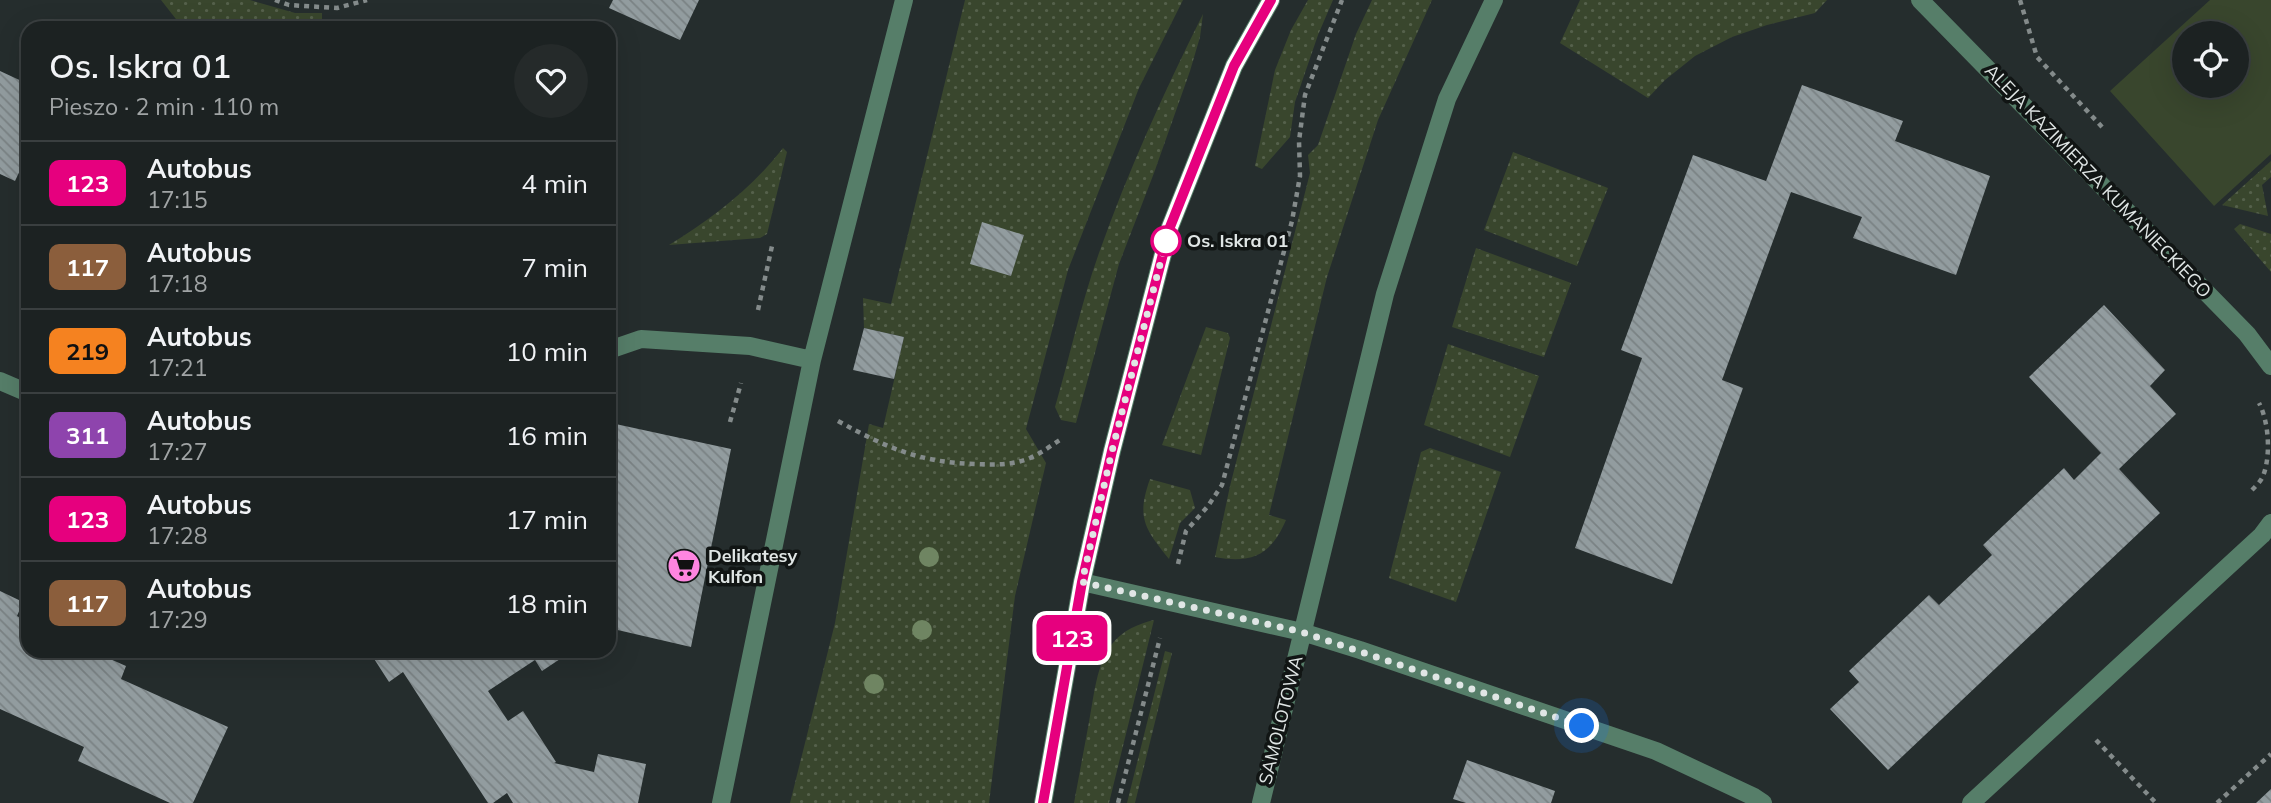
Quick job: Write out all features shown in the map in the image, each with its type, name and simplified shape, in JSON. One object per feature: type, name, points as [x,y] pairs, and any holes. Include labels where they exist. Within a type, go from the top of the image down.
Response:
[{"type":"street","points":[[721,803],[812,360],[904,0]]},
{"type":"street","points":[[1043,803],[1082,582],[1112,451],[1170,227],[1234,66],[1271,0]]},
{"type":"street","points":[[1082,582],[1302,632],[1385,293],[1447,99],[1494,0]]},
{"type":"street","name":"ALEJA KAZIMIERZA KUMANIECKIEGO","points":[[1920,0],[2247,334],[2271,366]]},
{"type":"street","points":[[616,348],[640,339],[750,346],[812,360]]},
{"type":"street","points":[[0,381],[21,390]]},
{"type":"street","points":[[1971,803],[2267,529]]},
{"type":"street","name":"SAMOLOTOWA","points":[[1261,803],[1302,632],[1656,751],[1763,803]]},
{"type":"path","points":[[275,0],[289,5],[337,8],[367,0]]},
{"type":"path","points":[[1118,803],[1186,531],[1222,485],[1292,221],[1300,176],[1299,141],[1305,95],[1342,0]]},
{"type":"path","points":[[2020,0],[2037,57],[2111,137]]},
{"type":"path","points":[[2256,396],[2265,414],[2268,453],[2263,477],[2238,508],[2267,529]]},
{"type":"path","points":[[804,403],[867,437],[905,454],[933,461],[1004,465],[1031,457],[1063,438]]},
{"type":"path","points":[[2095,738],[2156,803]]},
{"type":"path","points":[[2217,803],[2271,754]]},
{"type":"green space","points":[[161,0],[250,0],[295,13],[322,13],[320,21],[178,21]]},
{"type":"green space","points":[[965,0],[1183,0],[1139,88],[1068,270],[1026,429],[1046,463],[1015,596],[989,803],[790,803],[835,623],[869,424],[883,428],[904,337],[864,328],[863,298],[891,304]]},
{"type":"green space","points":[[1308,0],[1333,0],[1295,102],[1290,137],[1262,169],[1255,166],[1275,70],[1291,30]]},
{"type":"green space","points":[[1372,0],[1432,0],[1378,120],[1327,277],[1269,515],[1286,520],[1274,542],[1259,554],[1240,559],[1215,557],[1230,486],[1310,173],[1308,155],[1318,145],[1356,34]]},
{"type":"green space","points":[[1580,0],[1827,0],[1815,13],[1732,37],[1695,56],[1648,98],[1560,43]]},
{"type":"green space","points":[[2210,0],[2271,0],[2271,154],[2214,206],[2110,91],[2172,35],[2172,98],[2249,98],[2249,21],[2187,21]]},
{"type":"green space","points":[[1203,14],[1200,37],[1190,71],[1119,264],[1076,423],[1061,420],[1055,407],[1099,253],[1147,132]]},
{"type":"green space","points":[[783,148],[787,152],[767,234],[760,238],[669,245],[731,201]]},
{"type":"green space","points":[[1513,152],[1608,188],[1577,266],[1484,230]]},
{"type":"green space","points":[[2271,161],[2271,177],[2262,185],[2268,216],[2222,205]]},
{"type":"green space","points":[[2240,224],[2271,234],[2271,272],[2234,229]]},
{"type":"green space","points":[[1476,248],[1571,283],[1544,357],[1452,327]]},
{"type":"green space","points":[[1206,327],[1228,333],[1230,338],[1201,455],[1162,445]]},
{"type":"green space","points":[[1448,344],[1539,376],[1510,457],[1424,425]]},
{"type":"green space","points":[[1430,448],[1501,472],[1456,602],[1389,578],[1421,452]]},
{"type":"green space","points":[[1150,479],[1190,490],[1195,508],[1180,523],[1169,559],[1145,522],[1144,504]]},
{"type":"green space","points":[[1154,620],[1109,803],[1074,803],[1102,662],[1112,644],[1121,635]]},
{"type":"green space","points":[[1165,651],[1172,653],[1135,803],[1127,803]]},
{"type":"building","points":[[613,0],[699,0],[680,40],[609,8]]},
{"type":"building","points":[[0,71],[21,81],[21,168],[15,181],[0,174]]},
{"type":"building","points":[[1802,85],[1903,121],[1895,141],[1990,176],[1956,275],[1853,238],[1862,217],[1791,192],[1722,380],[1743,388],[1672,584],[1575,548],[1642,358],[1621,350],[1693,155],[1766,181]]},
{"type":"building","points":[[982,222],[1024,235],[1011,276],[970,264]]},
{"type":"building","points":[[2104,305],[2165,370],[2150,386],[2176,414],[2119,469],[2160,513],[1888,770],[1830,709],[1859,682],[1849,671],[1929,595],[1939,605],[1992,555],[1983,545],[2064,468],[2074,480],[2101,453],[2029,377]]},
{"type":"building","points":[[864,328],[904,337],[894,379],[853,370]]},
{"type":"building","points":[[616,424],[731,449],[691,647],[616,630]]},
{"type":"building","points":[[0,591],[21,601],[17,616],[21,618],[21,658],[108,658],[126,666],[121,679],[228,727],[193,803],[170,803],[78,761],[84,747],[0,709]]},
{"type":"building","points":[[374,658],[562,658],[542,671],[535,660],[488,691],[508,721],[523,711],[556,762],[554,763],[594,772],[598,754],[646,764],[638,803],[513,803],[507,793],[493,803],[488,803],[403,672],[389,682]]},
{"type":"building","points":[[1467,760],[1555,791],[1551,803],[1466,803],[1453,799]]},
{"type":"building","points":[[2271,789],[2271,803],[2256,803]]},
{"type":"bus line","name":"123","points":[[1043,803],[1082,582],[1112,451],[1170,227],[1234,66],[1271,0]]},
{"type":"place","name":"Os. Iskra 01","points":[[1166,241]]},
{"type":"place","name":"Delikatesy Kulfon","points":[[684,566]]},
{"type":"route","points":[[1166,241],[1112,451],[1082,582],[1302,632],[1582,726]]}]
